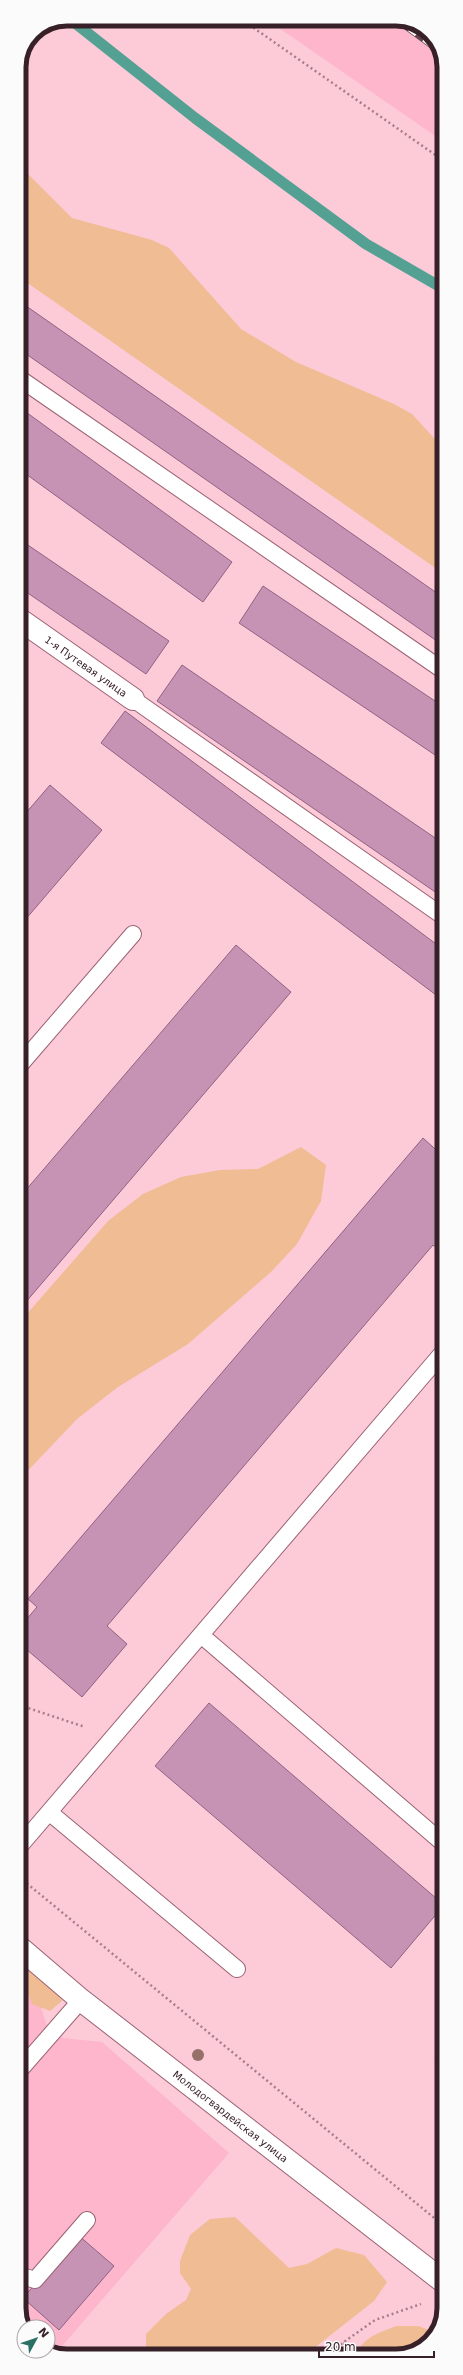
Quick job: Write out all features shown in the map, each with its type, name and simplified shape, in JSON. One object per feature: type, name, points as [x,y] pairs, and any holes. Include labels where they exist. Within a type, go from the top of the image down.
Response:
[{"type":"street","name":"1-я Путевая улица","points":[[26,625],[133,699]]},
{"type":"street","name":"Молодогвардейская улица","points":[[26,1953],[81,2000],[437,2277]]},
{"type":"lane","points":[[26,383],[437,666]]},
{"type":"lane","points":[[133,699],[437,911]]},
{"type":"lane","points":[[26,1058],[133,934]]},
{"type":"lane","points":[[26,1839],[437,1359]]},
{"type":"lane","points":[[201,1635],[437,1838]]},
{"type":"lane","points":[[49,1812],[237,1969]]},
{"type":"lane","points":[[26,2063],[81,2000]]},
{"type":"lane","points":[[26,2277],[35,2280],[87,2220]]},
{"type":"path","points":[[251,26],[437,156]]},
{"type":"path","points":[[26,1707],[114,1737]]},
{"type":"path","points":[[26,1883],[437,2220]]},
{"type":"path","points":[[334,2349],[375,2320],[423,2303]]},
{"type":"path","points":[[342,2343],[358,2349]]},
{"type":"shaded area","points":[[276,26],[399,26],[407,27],[421,34],[429,42],[433,49],[437,62],[437,137]]},
{"type":"shaded area","points":[[26,172],[72,218],[152,240],[169,248],[241,329],[296,362],[394,404],[412,414],[437,441],[437,569],[26,282]]},
{"type":"shaded area","points":[[301,1147],[326,1165],[321,1201],[297,1244],[271,1272],[188,1344],[118,1387],[77,1419],[26,1473],[26,1315],[108,1221],[143,1194],[181,1177],[220,1170],[258,1169]]},
{"type":"shaded area","points":[[26,1962],[56,1986],[62,2001],[50,2011],[32,2004],[26,1989]]},
{"type":"shaded area","points":[[26,1977],[33,1983],[46,2023],[62,2038],[102,2042],[229,2153],[60,2348],[56,2348],[56,2319],[27,2319],[26,2313]]},
{"type":"shaded area","points":[[235,2217],[289,2268],[307,2264],[336,2248],[364,2255],[387,2282],[374,2301],[313,2349],[146,2349],[146,2334],[166,2314],[186,2300],[191,2289],[180,2273],[180,2261],[190,2235],[210,2219]]},
{"type":"shaded area","points":[[396,2326],[418,2326],[430,2330],[421,2341],[409,2347],[401,2349],[360,2349],[362,2344],[377,2334]]},
{"type":"building","points":[[26,306],[437,593],[437,641],[26,354]]},
{"type":"building","points":[[26,412],[232,562],[203,602],[26,474]]},
{"type":"building","points":[[26,544],[169,641],[146,674],[26,592]]},
{"type":"building","points":[[263,586],[437,702],[437,756],[239,623]]},
{"type":"building","points":[[182,665],[437,839],[437,893],[157,701]]},
{"type":"building","points":[[125,711],[437,945],[437,996],[101,743]]},
{"type":"building","points":[[50,785],[102,830],[26,919],[26,813]]},
{"type":"building","points":[[236,945],[291,992],[26,1302],[26,1190]]},
{"type":"building","points":[[423,1138],[437,1151],[437,1248],[433,1245],[107,1626],[127,1644],[82,1697],[26,1649],[26,1620],[37,1607],[28,1599]]},
{"type":"building","points":[[209,1703],[437,1899],[437,1913],[391,1968],[155,1766]]},
{"type":"building","points":[[78,2235],[114,2266],[59,2330],[56,2327],[56,2319],[47,2319],[26,2301],[26,2295]]},
{"type":"waterway","points":[[79,26],[195,118],[366,244],[437,285]]},
{"type":"railway","points":[[404,27],[432,47]]}]
